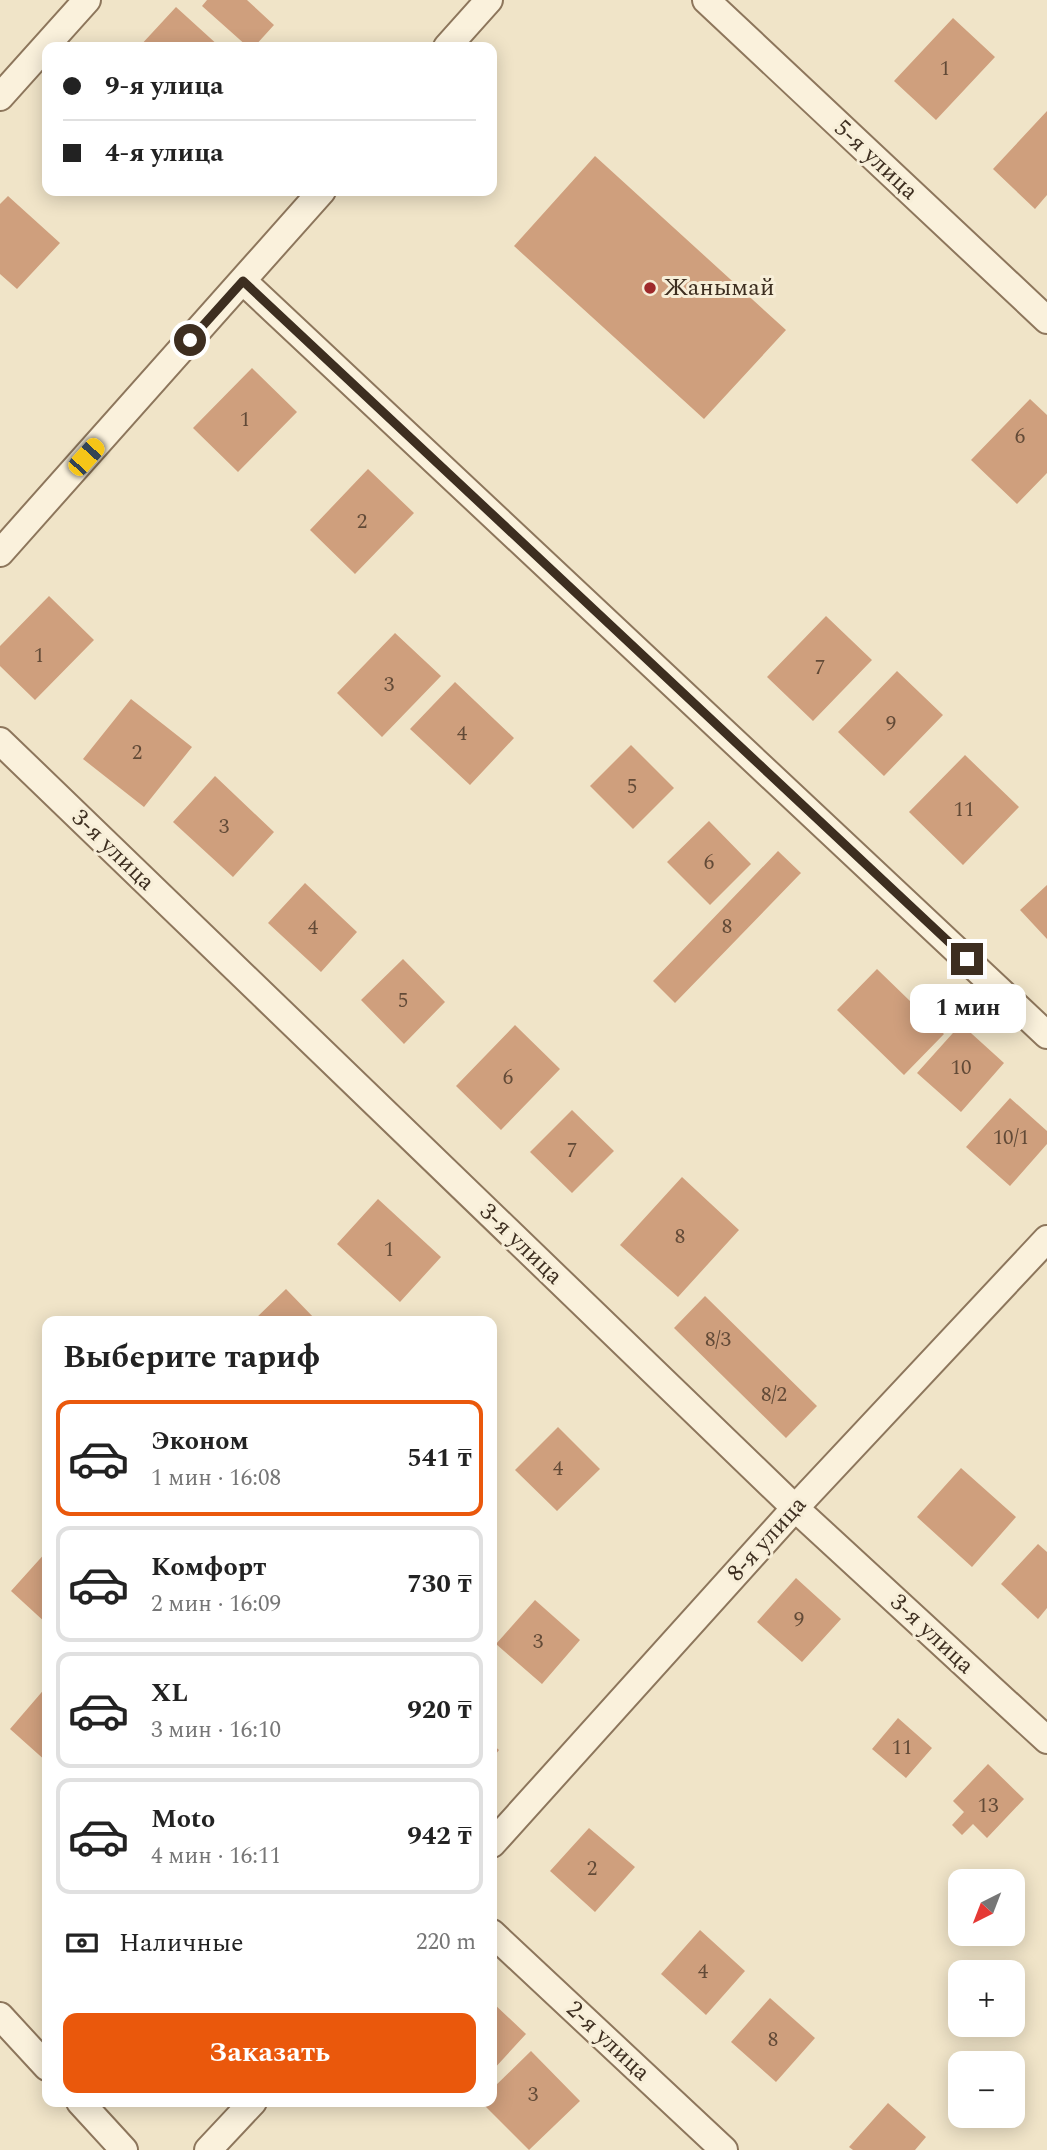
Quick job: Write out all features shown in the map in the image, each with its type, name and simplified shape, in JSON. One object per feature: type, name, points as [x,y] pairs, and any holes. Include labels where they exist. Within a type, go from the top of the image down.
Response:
[{"type":"street","points":[[49,42],[87,0]]},
{"type":"street","points":[[451,42],[489,0]]},
{"type":"street","name":"5-я улица","points":[[706,0],[1047,320]]},
{"type":"street","points":[[0,97],[42,50]]},
{"type":"street","points":[[5,537],[243,281],[318,196]]},
{"type":"street","points":[[243,281],[1047,1035]]},
{"type":"street","name":"3-я улица","points":[[0,741],[794,1508],[1047,1740]]},
{"type":"street","name":"8-я улица","points":[[497,1838],[794,1508],[1047,1238]]},
{"type":"street","name":"2-я улица","points":[[497,1938],[724,2150]]},
{"type":"street","points":[[0,2016],[42,2062]]},
{"type":"street","points":[[85,2107],[124,2150]]},
{"type":"street","points":[[208,2150],[248,2107]]},
{"type":"building","points":[[207,0],[247,0],[274,25],[259,42],[242,42],[202,6]]},
{"type":"building","points":[[176,7],[214,42],[144,42]]},
{"type":"building","points":[[953,18],[995,57],[936,120],[894,81]]},
{"type":"building","points":[[1047,111],[1047,195],[1035,209],[993,169]]},
{"type":"building","name":"Жанымай","points":[[595,156],[786,330],[704,419],[514,246]]},
{"type":"building","points":[[8,196],[60,243],[17,289],[0,274],[0,204]]},
{"type":"building","points":[[252,368],[297,412],[238,472],[193,428]]},
{"type":"building","points":[[1030,399],[1047,415],[1047,473],[1017,504],[971,460]]},
{"type":"building","points":[[368,469],[414,513],[355,574],[310,530]]},
{"type":"building","points":[[49,596],[94,640],[35,700],[0,666],[0,646]]},
{"type":"building","points":[[826,616],[872,660],[813,721],[767,677]]},
{"type":"building","points":[[395,633],[441,676],[382,737],[337,693]]},
{"type":"building","points":[[897,671],[943,715],[884,776],[838,732]]},
{"type":"building","points":[[455,682],[514,738],[470,785],[410,729]]},
{"type":"building","points":[[131,699],[192,747],[144,807],[83,759]]},
{"type":"building","points":[[631,745],[674,788],[633,829],[590,786]]},
{"type":"building","points":[[965,755],[1019,807],[963,865],[909,812]]},
{"type":"building","points":[[215,776],[274,832],[233,877],[173,822]]},
{"type":"building","points":[[709,821],[751,864],[710,905],[667,862]]},
{"type":"building","points":[[778,851],[801,873],[675,1003],[653,981]]},
{"type":"building","points":[[305,883],[357,932],[321,972],[268,923]]},
{"type":"building","points":[[1047,885],[1047,939],[1020,910]]},
{"type":"building","points":[[403,959],[445,1002],[404,1044],[361,1000]]},
{"type":"building","points":[[877,969],[944,1034],[904,1075],[837,1010]]},
{"type":"building","points":[[961,1024],[1004,1063],[961,1112],[917,1073]]},
{"type":"building","points":[[515,1025],[560,1069],[501,1130],[456,1086]]},
{"type":"building","points":[[1010,1098],[1047,1131],[1047,1144],[1010,1186],[966,1147]]},
{"type":"building","points":[[572,1110],[614,1151],[572,1193],[530,1152]]},
{"type":"building","points":[[682,1177],[739,1230],[678,1297],[620,1245]]},
{"type":"building","points":[[378,1199],[441,1257],[400,1302],[337,1244]]},
{"type":"building","points":[[286,1289],[312,1316],[258,1316]]},
{"type":"building","points":[[705,1296],[817,1406],[786,1438],[674,1328]]},
{"type":"building","points":[[558,1427],[600,1469],[557,1511],[515,1470]]},
{"type":"building","points":[[961,1468],[1016,1517],[972,1567],[917,1517]]},
{"type":"building","points":[[1038,1544],[1047,1552],[1047,1608],[1038,1619],[1001,1584]]},
{"type":"building","points":[[42,1557],[42,1619],[11,1591]]},
{"type":"building","points":[[796,1578],[841,1619],[802,1662],[757,1622]]},
{"type":"building","points":[[535,1600],[580,1640],[542,1684],[497,1643]]},
{"type":"building","points":[[42,1692],[42,1758],[10,1729]]},
{"type":"building","points":[[898,1718],[932,1748],[906,1778],[872,1749]]},
{"type":"building","points":[[988,1764],[1024,1799],[987,1838],[973,1824],[962,1835],[952,1825],[964,1812],[953,1801]]},
{"type":"building","points":[[589,1828],[635,1867],[595,1912],[550,1871]]},
{"type":"building","points":[[700,1930],[745,1971],[706,2015],[661,1974]]},
{"type":"building","points":[[770,1998],[815,2038],[776,2082],[731,2042]]},
{"type":"building","points":[[497,2007],[526,2034],[497,2066]]},
{"type":"building","points":[[531,2051],[580,2101],[529,2150],[486,2107],[497,2107],[497,2084]]},
{"type":"building","points":[[888,2103],[926,2137],[915,2150],[853,2150],[849,2147]]},
{"type":"place","name":"Жанымай","points":[[650,288]]},
{"type":"route","points":[[190,340],[243,281],[967,959]]}]
